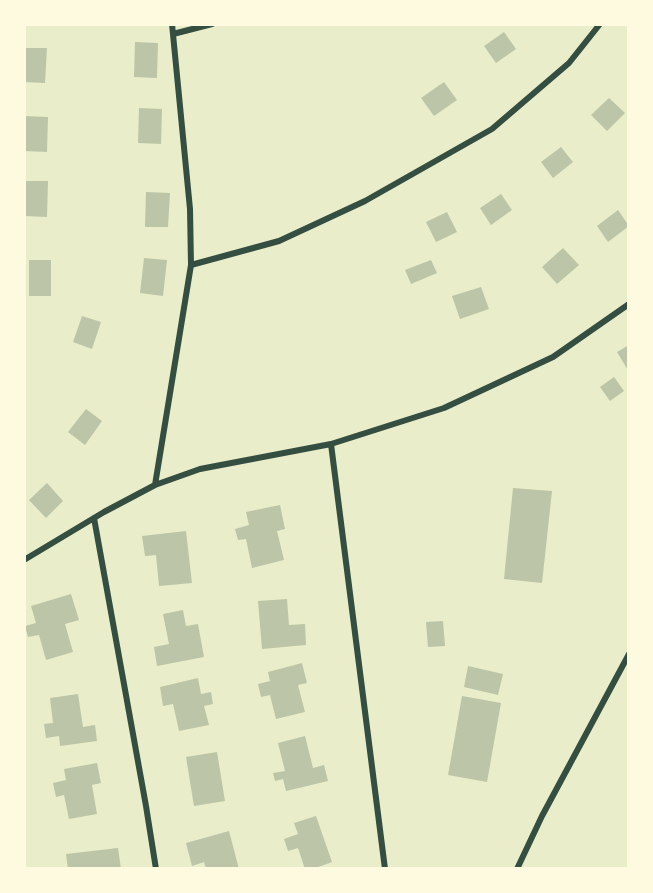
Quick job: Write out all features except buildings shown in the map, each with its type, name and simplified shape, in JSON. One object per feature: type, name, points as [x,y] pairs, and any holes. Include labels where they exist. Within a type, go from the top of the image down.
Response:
[{"type":"street","points":[[155,485],[191,265],[190,209],[172,24]]},
{"type":"street","points":[[173,34],[212,24]]},
{"type":"street","points":[[191,265],[279,241],[365,201],[492,129],[569,63],[600,24]]},
{"type":"street","points":[[24,560],[155,485],[200,469],[331,444],[444,408],[553,357],[629,304]]},
{"type":"street","points":[[331,444],[385,869]]},
{"type":"street","points":[[94,518],[156,869]]},
{"type":"street","points":[[516,869],[629,654]]}]
